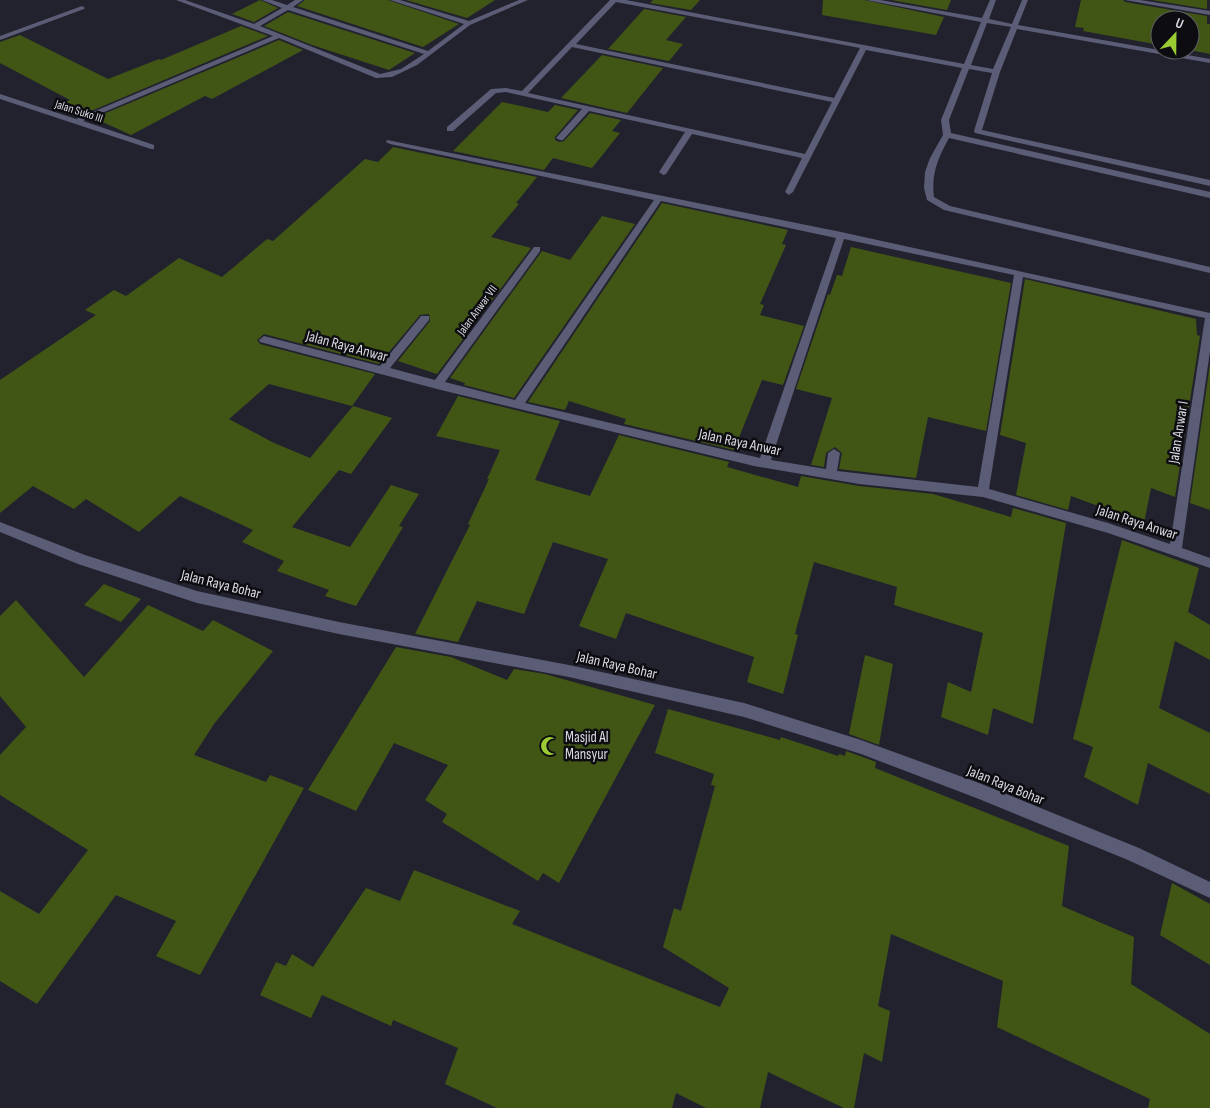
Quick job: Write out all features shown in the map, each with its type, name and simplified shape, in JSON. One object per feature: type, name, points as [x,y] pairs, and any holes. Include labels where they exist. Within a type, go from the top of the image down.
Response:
[{"type":"street","points":[[179,0],[255,26],[379,76],[394,74],[412,65],[468,23],[525,0]]},
{"type":"street","points":[[265,0],[428,53]]},
{"type":"street","points":[[255,26],[300,0]]},
{"type":"street","points":[[393,0],[468,23]]},
{"type":"street","points":[[523,94],[615,0],[996,72]]},
{"type":"street","points":[[869,0],[1210,61]]},
{"type":"street","points":[[992,0],[945,120],[947,135],[931,162],[927,180],[930,198],[947,208],[1210,270]]},
{"type":"street","points":[[1025,0],[996,72],[978,131],[1210,183]]},
{"type":"street","points":[[1128,0],[1210,13]]},
{"type":"street","points":[[0,38],[82,8]]},
{"type":"street","points":[[75,122],[279,36]]},
{"type":"street","points":[[572,44],[836,101]]},
{"type":"street","points":[[789,192],[864,47]]},
{"type":"street","points":[[450,129],[494,91],[506,90],[807,157]]},
{"type":"street","name":"Jalan Suko III","points":[[0,96],[151,147]]},
{"type":"street","points":[[560,138],[587,108]]},
{"type":"street","points":[[663,172],[690,131]]},
{"type":"street","points":[[947,135],[1210,195]]},
{"type":"street","points":[[390,142],[841,235],[1019,273],[1210,317]]},
{"type":"street","points":[[1173,186],[1175,175]]},
{"type":"street","points":[[518,405],[660,197]]},
{"type":"street","points":[[764,464],[841,235]]},
{"type":"street","name":"Jalan Anwar VII","points":[[437,385],[537,249]]},
{"type":"street","points":[[983,492],[1019,273]]},
{"type":"street","name":"Jalan Anwar I","points":[[1175,550],[1210,317]]},
{"type":"street","points":[[382,371],[425,318]]},
{"type":"street","name":"Jalan Raya Anwar","points":[[264,340],[437,385],[764,464],[859,479],[983,492],[1108,528],[1210,563]]},
{"type":"street","points":[[831,474],[834,453]]},
{"type":"street","name":"Jalan Raya Bohar","points":[[0,527],[82,560],[197,597],[339,628],[569,671],[744,710],[861,747],[978,791],[1132,854],[1210,890]]},
{"type":"building","points":[[260,0],[278,8],[254,22],[232,14]]},
{"type":"building","points":[[305,0],[388,0],[459,24],[423,47],[297,6]]},
{"type":"building","points":[[406,0],[495,0],[467,18]]},
{"type":"building","points":[[653,0],[700,0],[691,10],[650,3]]},
{"type":"building","points":[[823,0],[864,0],[944,17],[936,35],[822,15]]},
{"type":"building","points":[[891,0],[951,0],[947,10]]},
{"type":"building","points":[[1081,0],[1123,0],[1125,2],[1172,10],[1150,10],[1150,43],[1083,31],[1084,28],[1075,27]]},
{"type":"building","points":[[1152,0],[1207,0],[1207,9]]},
{"type":"building","points":[[644,9],[686,17],[666,40],[683,44],[669,61],[608,49]]},
{"type":"building","points":[[288,12],[415,53],[389,70],[312,45],[264,26]]},
{"type":"building","points":[[1200,15],[1207,16],[1207,24],[1210,24],[1210,54],[1200,52]]},
{"type":"building","points":[[241,26],[268,36],[84,114],[62,103],[70,100],[0,63],[0,42],[20,35],[108,79],[159,59],[161,60]]},
{"type":"building","points":[[279,40],[303,50],[212,99],[205,96],[131,135],[94,118]]},
{"type":"building","points":[[602,55],[663,68],[627,113],[561,98]]},
{"type":"building","points":[[502,102],[548,112],[555,105],[578,110],[555,137],[555,140],[559,142],[564,141],[590,113],[621,120],[612,131],[620,133],[592,168],[553,158],[544,170],[453,151]]},
{"type":"building","points":[[393,147],[537,177],[516,203],[519,204],[491,237],[531,248],[437,374],[398,361],[430,321],[429,314],[420,315],[379,364],[264,334],[257,340],[260,344],[375,374],[352,406],[269,384],[229,419],[272,442],[310,458],[353,406],[392,418],[351,474],[339,470],[292,527],[350,547],[391,485],[419,494],[399,526],[403,527],[356,606],[325,596],[329,590],[277,571],[284,561],[242,542],[253,530],[180,496],[139,532],[86,499],[74,509],[33,486],[0,513],[0,380],[96,315],[85,310],[114,290],[126,296],[179,258],[222,277],[267,239],[273,241],[365,159],[378,162]]},
{"type":"building","points":[[662,203],[788,230],[782,244],[786,245],[760,304],[764,305],[760,315],[804,326],[783,385],[762,380],[734,450],[624,424],[626,419],[569,401],[565,410],[528,402]]},
{"type":"building","points":[[602,216],[635,224],[514,398],[464,385],[465,383],[450,378],[542,251],[570,260]]},
{"type":"building","points":[[851,247],[1011,283],[986,431],[928,417],[916,478],[839,469],[842,453],[835,447],[826,453],[824,467],[811,465],[832,398],[796,389],[828,294],[830,295],[837,275],[842,276]]},
{"type":"building","points":[[1025,279],[1196,319],[1197,335],[1200,336],[1175,497],[1151,488],[1144,523],[1071,496],[1068,510],[1016,495],[1026,443],[1000,435]]},
{"type":"building","points":[[1210,364],[1210,510],[1190,503]]},
{"type":"building","points":[[458,396],[560,421],[535,480],[590,496],[619,435],[729,462],[727,467],[798,487],[801,476],[859,486],[933,494],[1011,517],[1013,508],[1066,523],[1033,724],[993,708],[988,735],[941,717],[948,682],[971,692],[983,633],[894,605],[897,587],[814,562],[795,634],[798,635],[783,694],[747,682],[754,657],[626,613],[616,639],[579,626],[608,559],[553,542],[524,614],[477,601],[458,642],[415,634],[470,525],[468,524],[500,450],[436,436]]},
{"type":"building","points":[[1122,540],[1199,568],[1188,612],[1210,625],[1210,660],[1175,641],[1159,708],[1210,733],[1210,794],[1148,763],[1138,805],[1084,777],[1093,747],[1073,739]]},
{"type":"building","points":[[104,584],[141,599],[121,622],[84,605]]},
{"type":"building","points":[[16,600],[84,677],[148,605],[203,631],[213,620],[273,651],[214,724],[194,755],[266,782],[270,775],[304,788],[200,975],[156,956],[176,921],[116,895],[37,1004],[0,981],[0,891],[39,914],[88,850],[0,795],[0,755],[26,727],[0,696],[0,616]]},
{"type":"building","name":"Masjid Al Mansyur","points":[[396,647],[451,657],[507,680],[514,669],[545,674],[655,705],[559,883],[543,873],[538,881],[442,822],[447,814],[425,800],[448,765],[394,743],[356,811],[308,790]]},
{"type":"building","points":[[865,655],[893,664],[879,745],[849,734]]},
{"type":"building","points":[[668,709],[780,740],[781,737],[838,756],[839,754],[845,756],[846,751],[876,762],[875,768],[1069,846],[1062,906],[1134,937],[1131,984],[1210,1034],[1210,1108],[1148,1108],[1150,1099],[997,1027],[1003,981],[891,934],[878,1006],[890,1011],[882,1062],[864,1053],[854,1108],[844,1108],[768,1072],[760,1108],[706,1108],[676,1093],[672,1108],[497,1108],[445,1084],[458,1048],[393,1020],[391,1026],[322,995],[311,1018],[260,995],[276,962],[286,966],[292,954],[313,967],[366,888],[400,901],[414,870],[520,911],[512,924],[720,1007],[729,988],[663,947],[674,908],[681,911],[715,786],[711,785],[714,774],[655,753]]},
{"type":"building","points":[[1172,883],[1210,904],[1210,965],[1160,935]]},
{"type":"place","name":"Masjid Al Mansyur","points":[[550,746]]}]
